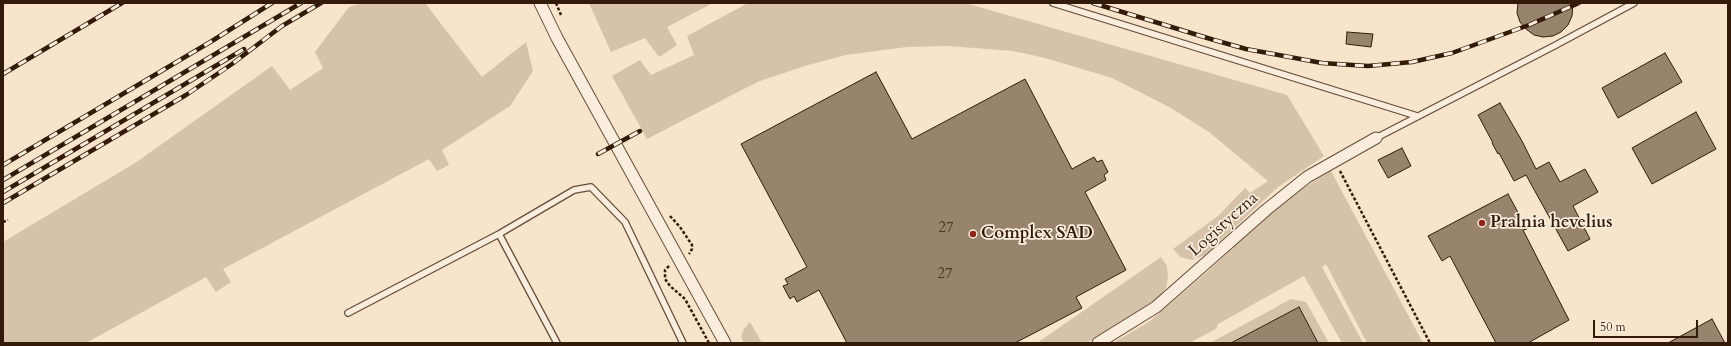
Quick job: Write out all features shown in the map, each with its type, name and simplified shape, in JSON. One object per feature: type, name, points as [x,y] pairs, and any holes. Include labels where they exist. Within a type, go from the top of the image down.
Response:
[{"type":"street","points":[[540,3],[557,38],[725,343]]},
{"type":"street","name":"Logistyczna","points":[[1098,343],[1156,307],[1266,210],[1308,177],[1376,138]]},
{"type":"lane","points":[[1053,3],[1417,116]]},
{"type":"lane","points":[[1376,138],[1634,3]]},
{"type":"lane","points":[[348,313],[499,234],[574,190],[591,187],[625,222],[683,343]]},
{"type":"lane","points":[[499,234],[557,343]]},
{"type":"path","points":[[1339,169],[1430,343]]},
{"type":"path","points":[[3,222],[8,220]]},
{"type":"path","points":[[680,227],[692,245],[691,253],[686,257]]},
{"type":"path","points":[[673,264],[665,270],[665,279],[670,286],[685,299],[709,343]]},
{"type":"shaded area","points":[[362,3],[425,3],[482,77],[526,42],[533,71],[510,106],[442,150],[449,165],[437,171],[429,159],[223,269],[231,282],[216,292],[206,277],[86,343],[3,343],[3,242],[135,163],[272,66],[290,90],[323,68],[315,52],[349,7]]},
{"type":"shaded area","points":[[589,3],[713,3],[667,27],[677,45],[659,57],[645,38],[611,52]]},
{"type":"shaded area","points":[[748,3],[965,3],[1287,95],[1324,156],[1278,187],[1205,255],[1192,260],[1180,257],[1173,249],[1218,216],[1245,188],[1250,193],[1268,181],[1209,132],[1171,108],[1112,78],[1045,58],[1013,51],[948,46],[907,47],[846,55],[808,65],[760,81],[647,139],[612,76],[640,60],[651,75],[694,55],[687,36]]},
{"type":"shaded area","points":[[1331,171],[1423,343],[1367,343],[1326,264],[1322,267],[1363,343],[1342,343],[1304,276],[1218,324],[1216,329],[1189,343],[1113,343],[1150,321],[1206,273],[1287,198]]},
{"type":"shaded area","points":[[1161,257],[1167,266],[1168,278],[1166,288],[1159,297],[1123,322],[1086,343],[1037,343]]},
{"type":"shaded area","points":[[1291,299],[1306,302],[1329,343],[1318,343],[1298,307],[1231,343],[1210,343]]},
{"type":"shaded area","points":[[750,322],[762,343],[744,343],[741,337],[744,329]]},
{"type":"building","points":[[1518,3],[1573,3],[1572,16],[1568,25],[1561,32],[1553,36],[1543,37],[1534,35],[1520,22],[1517,13]]},
{"type":"building","points":[[1347,32],[1373,34],[1371,47],[1346,44]]},
{"type":"building","points":[[1665,53],[1682,82],[1618,118],[1602,88]]},
{"type":"building","points":[[876,72],[912,139],[1025,79],[1072,169],[1094,157],[1097,162],[1102,160],[1108,172],[1104,175],[1106,180],[1085,192],[1126,270],[1076,297],[1082,308],[1015,343],[847,343],[819,290],[797,302],[794,296],[790,299],[783,286],[788,284],[785,279],[807,267],[741,144]]},
{"type":"building","points":[[1500,103],[1536,169],[1549,162],[1560,182],[1585,169],[1598,192],[1573,206],[1590,239],[1568,251],[1526,175],[1514,181],[1478,115]]},
{"type":"building","points":[[1696,112],[1716,149],[1652,184],[1632,148]]},
{"type":"building","points":[[1402,148],[1411,166],[1388,178],[1378,160]]},
{"type":"building","points":[[1508,194],[1527,229],[1523,230],[1569,320],[1528,343],[1496,343],[1450,256],[1442,261],[1428,236]]},
{"type":"building","points":[[1299,307],[1318,343],[1231,343]]},
{"type":"building","points":[[1712,319],[1725,343],[1668,343]]},
{"type":"railway","points":[[3,74],[122,3]]},
{"type":"railway","points":[[3,165],[212,41],[272,3]]},
{"type":"railway","points":[[3,180],[301,3]]},
{"type":"railway","points":[[3,203],[186,95],[232,64],[282,26],[321,3]]},
{"type":"railway","points":[[1093,3],[1246,49],[1322,63],[1368,66],[1412,62],[1452,53],[1529,25],[1579,3]]},
{"type":"railway","points":[[3,192],[244,49]]},
{"type":"railway","points":[[598,154],[640,131]]},
{"type":"place","name":"Pralnia hevelius","points":[[1482,223]]},
{"type":"place","name":"Complex SAD","points":[[973,234]]}]
